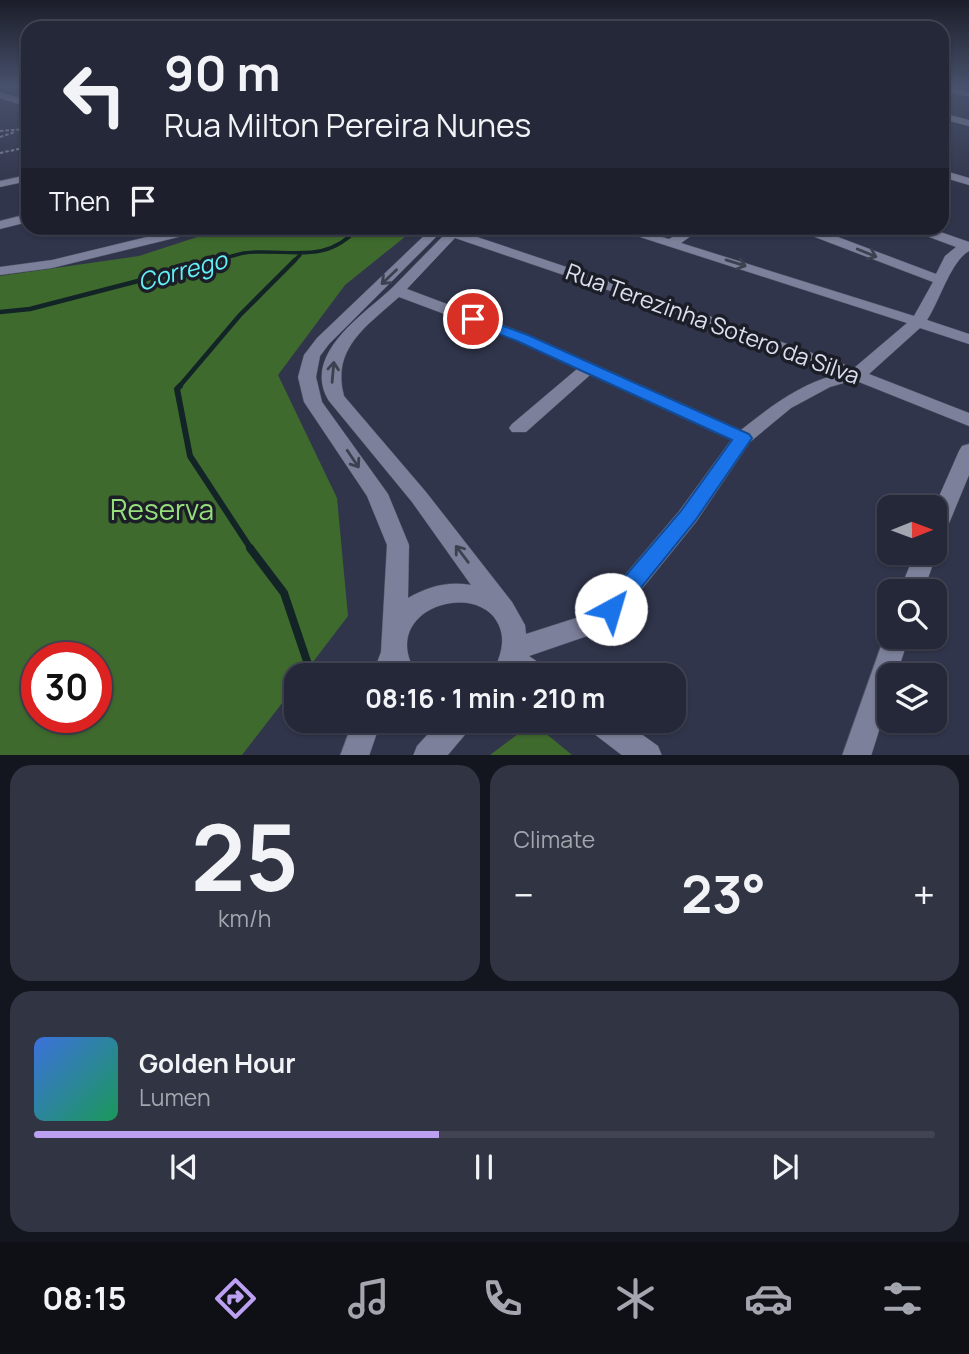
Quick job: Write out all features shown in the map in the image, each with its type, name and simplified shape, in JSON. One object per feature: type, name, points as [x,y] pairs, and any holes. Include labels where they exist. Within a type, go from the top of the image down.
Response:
[{"type":"street","points":[[949,175],[969,182]]},
{"type":"street","points":[[0,184],[21,180]]},
{"type":"street","points":[[0,225],[21,220]]},
{"type":"street","points":[[0,271],[52,264],[170,235]]},
{"type":"street","points":[[394,659],[398,545],[377,495],[313,402],[307,377],[312,355],[323,341],[432,235]]},
{"type":"street","points":[[442,235],[397,291],[347,336],[334,359],[331,381],[335,397],[419,497],[513,624],[517,642],[512,661]]},
{"type":"street","name":"Rua Terezinha Sotero da Silva","points":[[464,235],[858,374],[969,420]]},
{"type":"street","points":[[643,235],[969,338]]},
{"type":"street","points":[[671,243],[684,235]]},
{"type":"street","points":[[822,235],[942,281]]},
{"type":"street","points":[[937,235],[967,246]]},
{"type":"street","points":[[512,661],[587,625],[611,609],[688,516],[743,438],[785,404],[824,383],[858,374],[918,322],[942,281],[950,259],[967,246]]},
{"type":"street","points":[[397,291],[523,338],[743,438]]},
{"type":"street","points":[[519,428],[588,368]]},
{"type":"street","points":[[947,503],[969,451]]},
{"type":"street","points":[[394,659],[402,619],[414,606],[430,596],[450,592],[478,595],[503,609]]},
{"type":"street","points":[[856,755],[892,649]]},
{"type":"street","points":[[354,755],[362,733]]},
{"type":"street","points":[[427,755],[448,733]]},
{"type":"street","points":[[616,733],[648,755]]},
{"type":"path","points":[[0,131],[21,129]]},
{"type":"path","points":[[0,136],[21,131]]},
{"type":"path","points":[[0,153],[21,148]]},
{"type":"green space","name":"Reserva","points":[[204,235],[407,235],[345,285],[278,375],[337,498],[348,616],[312,663],[284,663],[284,701],[242,755],[0,755],[0,276],[139,256]]},
{"type":"green space","points":[[520,733],[545,733],[572,755],[490,755]]},
{"type":"waterway","name":"Corrego","points":[[212,262],[244,253],[318,251],[332,248],[350,235]]},
{"type":"waterway","points":[[178,388],[240,315],[300,255]]},
{"type":"waterway","name":"Corrego","points":[[0,312],[30,309],[219,260]]},
{"type":"waterway","points":[[178,388],[190,456],[251,549]]},
{"type":"waterway","points":[[250,548],[284,593],[308,663]]},
{"type":"route","points":[[473,319],[523,338],[743,438],[688,516],[611,609]]}]
